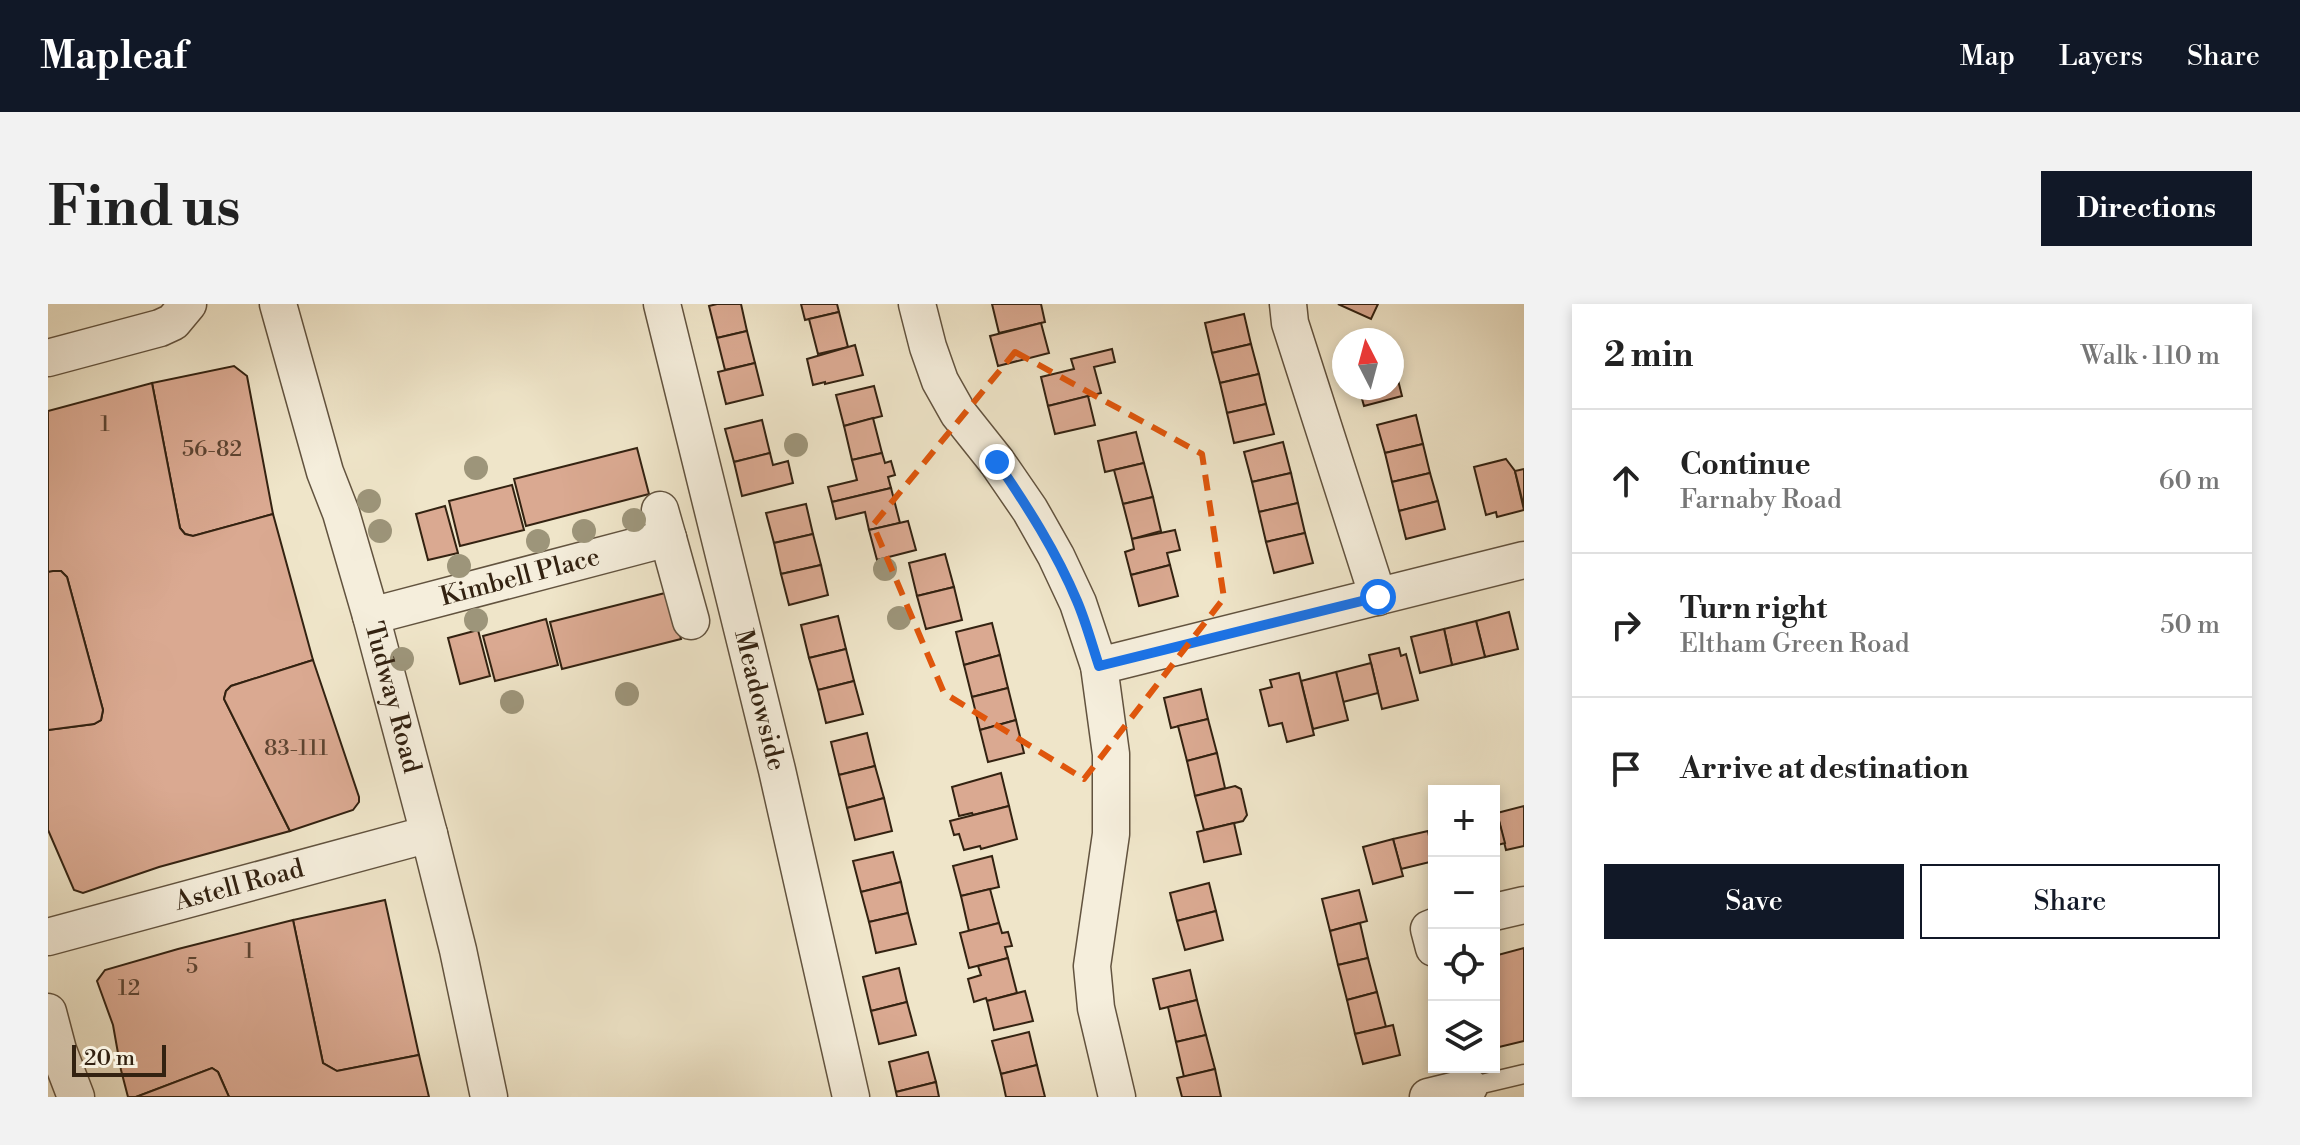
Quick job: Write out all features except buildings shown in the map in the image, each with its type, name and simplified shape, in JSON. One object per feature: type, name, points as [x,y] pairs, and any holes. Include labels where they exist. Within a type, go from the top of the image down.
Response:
[{"type":"street","points":[[48,358],[160,328],[173,322],[188,304]]},
{"type":"street","name":"Tudway Road","points":[[278,304],[325,472],[341,513],[371,616],[458,950],[489,1097]]},
{"type":"street","name":"Meadowside","points":[[662,304],[777,770],[851,1097]]},
{"type":"street","points":[[917,304],[940,381],[958,413],[997,462],[1043,533],[1078,603],[1099,666],[1111,754],[1111,834],[1092,966],[1096,1008],[1117,1097]]},
{"type":"street","points":[[1288,304],[1290,323],[1378,597]]},
{"type":"street","name":"Kimbell Place","points":[[371,616],[664,524],[691,621]]},
{"type":"street","points":[[1099,666],[1524,560]]},
{"type":"street","name":"Astell Road","points":[[48,937],[429,834]]},
{"type":"street","points":[[1500,911],[1524,905]]},
{"type":"street","points":[[48,1012],[76,1097]]},
{"type":"street","points":[[58,1050],[63,1097]]},
{"type":"street","points":[[1428,1097],[1468,1084]]},
{"type":"lane","points":[[1468,1084],[1524,1074]]},
{"type":"highlighted area","points":[[1015,352],[1202,454],[1224,598],[1084,779],[944,693],[873,525]]},
{"type":"route","points":[[997,462],[1030,510],[1056,556],[1078,603],[1099,666],[1378,597]]}]
